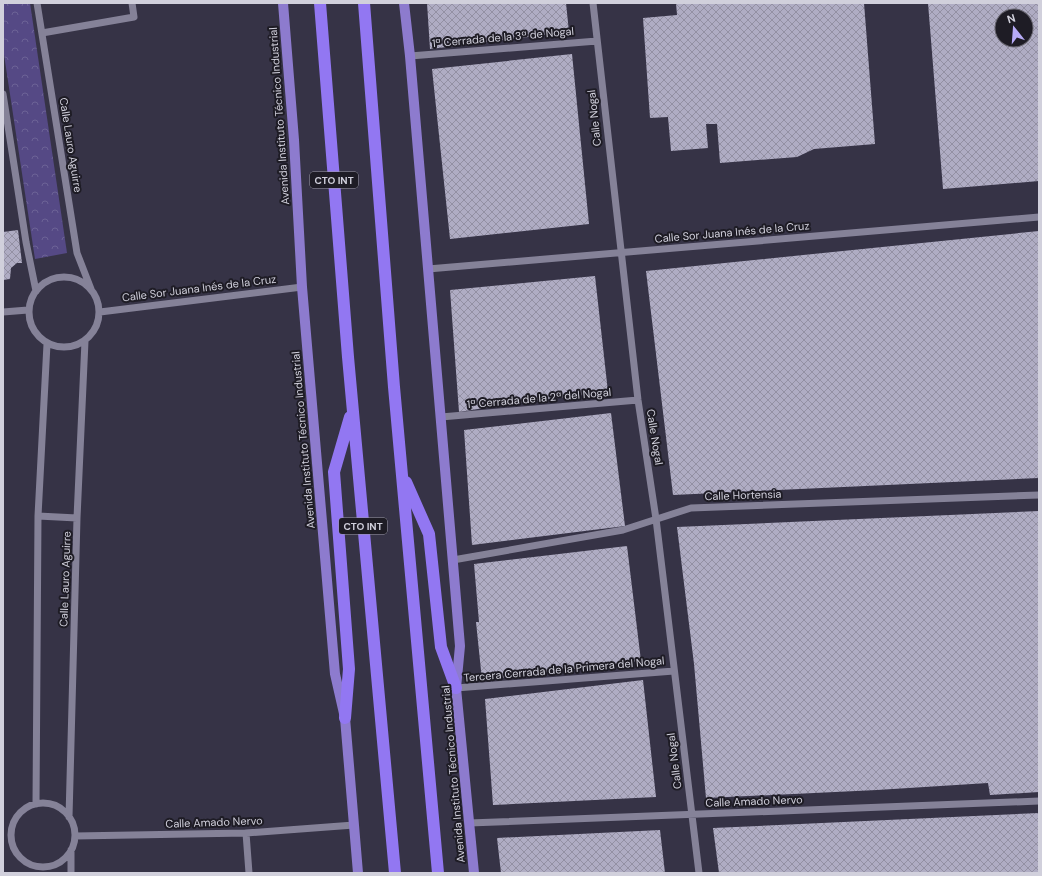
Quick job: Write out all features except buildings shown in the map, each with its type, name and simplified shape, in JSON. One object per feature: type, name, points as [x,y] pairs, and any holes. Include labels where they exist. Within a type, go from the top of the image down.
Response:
[{"type":"highway","name":"CTO INT","points":[[320,3],[352,410],[395,873]]},
{"type":"highway","points":[[364,3],[402,472],[438,873]]},
{"type":"highway","points":[[345,718],[349,669],[334,472],[352,410]]},
{"type":"highway","points":[[402,472],[429,534],[441,647],[456,688]]},
{"type":"main road","name":"Avenida Instituto Técnico Industrial","points":[[283,3],[294,140],[302,287],[335,674],[345,718],[358,873]]},
{"type":"main road","name":"Avenida Instituto Técnico Industrial","points":[[404,3],[410,56],[460,646],[456,688],[474,873]]},
{"type":"street","name":"Calle Lauro Aguirre","points":[[37,3],[77,253],[91,289]]},
{"type":"street","points":[[42,33],[134,17],[132,3]]},
{"type":"street","name":"Calle Nogal","points":[[593,3],[620,253],[638,400],[656,519],[698,873]]},
{"type":"street","name":"1ª Cerrada de la 3ª de Nogal","points":[[410,56],[597,41]]},
{"type":"street","points":[[3,94],[26,242],[36,291]]},
{"type":"street","name":"Calle Sor Juana Inés de la Cruz","points":[[428,269],[1039,217]]},
{"type":"street","points":[[63,277],[78,280],[91,289],[99,303],[100,312],[96,328],[85,341],[76,346],[66,348],[47,344],[39,338],[29,320],[28,310],[30,300],[36,291],[48,281],[63,277]]},
{"type":"street","name":"Calle Sor Juana Inés de la Cruz","points":[[100,312],[302,287]]},
{"type":"street","points":[[3,312],[28,310]]},
{"type":"street","name":"Calle Lauro Aguirre","points":[[69,817],[77,518],[85,341]]},
{"type":"street","points":[[36,804],[38,516],[47,344]]},
{"type":"street","name":"1ª Cerrada de la 2ª del Nogal","points":[[441,417],[638,400]]},
{"type":"street","name":"Calle Hortensia","points":[[453,560],[623,530],[691,508],[1039,495]]},
{"type":"street","points":[[38,516],[77,518]]},
{"type":"street","name":"Tercera Cerrada de la Primera del Nogal","points":[[456,688],[674,671]]},
{"type":"street","name":"Calle Amado Nervo","points":[[469,823],[1039,801]]},
{"type":"street","points":[[71,850],[65,858],[56,864],[36,870],[18,856],[7,840],[16,817],[27,807],[45,803],[63,810],[74,826],[75,836],[71,850],[71,873]]},
{"type":"street","name":"Calle Amado Nervo","points":[[75,836],[246,833],[354,825]]},
{"type":"street","points":[[246,833],[249,873]]},
{"type":"green space","points":[[3,3],[30,3],[67,253],[35,259],[3,48]]}]
